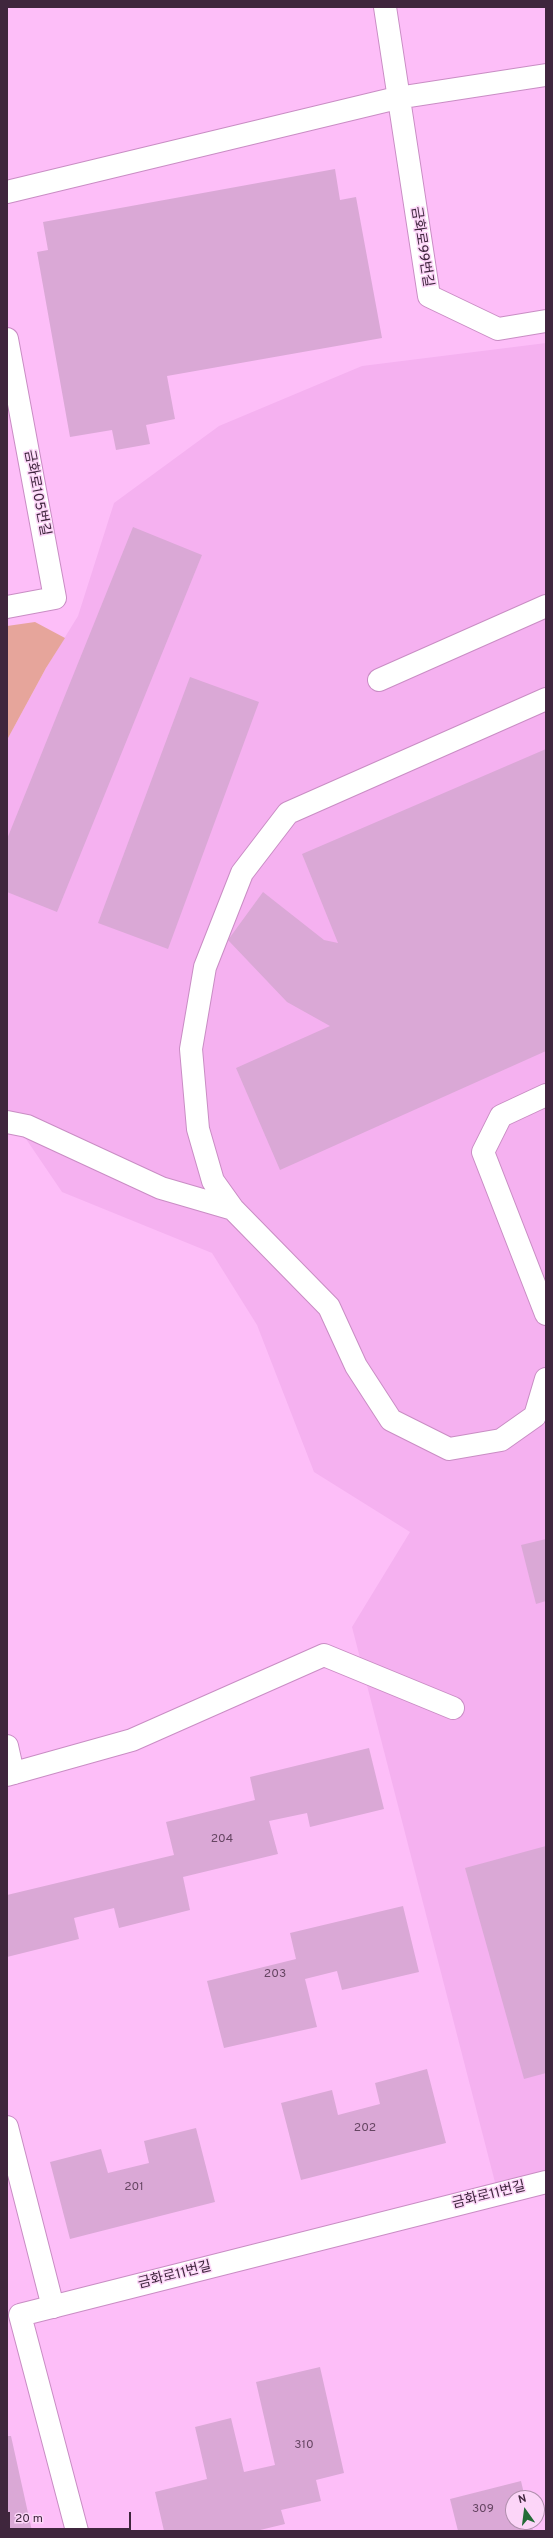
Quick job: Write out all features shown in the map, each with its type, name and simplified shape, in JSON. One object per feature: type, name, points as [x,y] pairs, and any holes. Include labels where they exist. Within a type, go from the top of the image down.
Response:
[{"type":"street","name":"금화로99번길","points":[[385,7],[397,98],[429,296],[498,329],[546,321]]},
{"type":"street","points":[[7,192],[397,98],[546,75]]},
{"type":"street","name":"금화로105번길","points":[[7,339],[55,598],[7,607]]},
{"type":"street","points":[[379,680],[546,606]]},
{"type":"street","points":[[546,699],[288,813],[242,874],[205,967],[191,1049],[198,1129],[213,1181],[233,1209],[330,1307],[356,1366],[392,1420],[449,1449],[501,1440],[535,1416],[546,1379]]},
{"type":"street","points":[[546,1096],[501,1116],[483,1152],[546,1314]]},
{"type":"street","points":[[7,1122],[27,1126],[162,1188],[233,1209]]},
{"type":"street","points":[[7,1746],[10,1774],[132,1740],[324,1655],[453,1708]]},
{"type":"street","points":[[7,2126],[53,2307]]},
{"type":"street","name":"금화로11번길","points":[[77,2531],[20,2315],[546,2182]]},
{"type":"shaded area","points":[[546,343],[546,2182],[498,2194],[352,1627],[410,1532],[314,1472],[257,1325],[212,1253],[62,1192],[7,1111],[7,740],[46,668],[78,616],[114,503],[219,426],[362,366]]},
{"type":"shaded area","points":[[35,622],[65,638],[46,668],[7,740],[7,626]]},
{"type":"building","points":[[335,169],[340,200],[356,197],[382,338],[167,376],[175,419],[146,425],[150,444],[116,450],[112,430],[70,437],[37,252],[48,250],[43,222]]},
{"type":"building","points":[[133,527],[202,555],[57,912],[7,892],[7,839]]},
{"type":"building","points":[[190,677],[259,702],[168,949],[98,923]]},
{"type":"building","points":[[546,749],[546,1051],[280,1170],[236,1068],[330,1026],[287,1002],[228,940],[263,892],[324,940],[338,943],[302,854]]},
{"type":"building","points":[[546,1539],[546,1601],[536,1604],[521,1545]]},
{"type":"building","points":[[369,1748],[384,1809],[310,1827],[307,1813],[269,1821],[278,1854],[183,1877],[190,1910],[119,1928],[114,1908],[74,1918],[79,1939],[7,1957],[7,1895],[174,1855],[166,1822],[255,1800],[250,1777]]},
{"type":"building","points":[[546,1846],[546,2073],[524,2079],[465,1868]]},
{"type":"building","points":[[403,1906],[419,1972],[342,1990],[337,1971],[305,1979],[317,2027],[224,2048],[207,1981],[296,1959],[290,1933]]},
{"type":"building","points":[[427,2069],[446,2143],[301,2180],[281,2103],[332,2090],[338,2115],[380,2104],[375,2083]]},
{"type":"building","points":[[196,2128],[215,2202],[70,2239],[50,2162],[101,2149],[108,2173],[149,2163],[144,2141]]},
{"type":"building","points":[[320,2367],[344,2473],[316,2480],[321,2501],[281,2510],[285,2524],[256,2531],[164,2531],[155,2492],[207,2479],[195,2427],[231,2418],[244,2472],[275,2465],[256,2382]]},
{"type":"building","points":[[7,2436],[11,2436],[32,2531],[7,2531]]},
{"type":"building","points":[[521,2481],[523,2490],[505,2490],[505,2530],[533,2531],[458,2531],[450,2499]]}]
